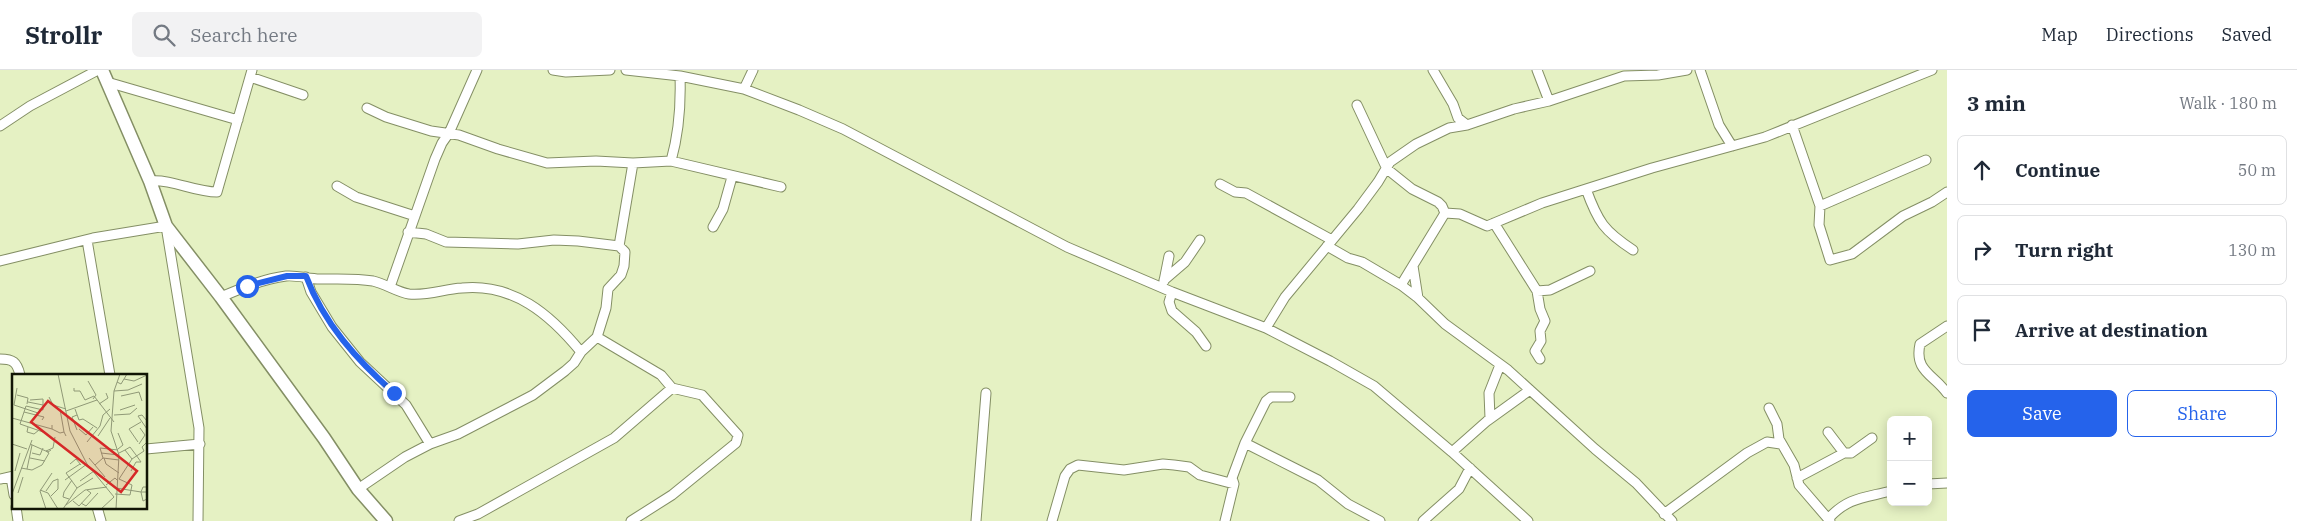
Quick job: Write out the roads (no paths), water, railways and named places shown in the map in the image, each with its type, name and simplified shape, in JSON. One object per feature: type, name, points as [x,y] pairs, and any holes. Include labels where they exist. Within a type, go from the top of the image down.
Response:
[{"type":"street","points":[[0,126],[30,106],[98,70]]},
{"type":"street","points":[[102,70],[150,181],[166,226],[200,444],[198,521]]},
{"type":"street","points":[[390,287],[438,151],[449,133],[477,70]]},
{"type":"street","points":[[553,70],[610,70]]},
{"type":"street","points":[[626,70],[680,76],[744,90],[843,129],[1067,248],[1163,284],[1172,292],[1266,328],[1374,386],[1452,452],[1528,521]]},
{"type":"street","points":[[744,90],[753,70]]},
{"type":"street","points":[[1433,70],[1453,104],[1458,118],[1467,125]]},
{"type":"street","points":[[1537,70],[1549,100]]},
{"type":"street","points":[[1266,328],[1285,297],[1358,209],[1390,162],[1416,144],[1450,128],[1467,125],[1514,109],[1549,100],[1607,80],[1651,70]]},
{"type":"street","points":[[1637,73],[1658,74],[1686,70]]},
{"type":"street","points":[[1700,70],[1720,125],[1732,146]]},
{"type":"street","points":[[1445,213],[1460,214],[1484,226],[1542,203],[1652,168],[1765,137],[1932,70]]},
{"type":"street","points":[[150,181],[162,180],[206,192],[217,192],[251,73],[303,95]]},
{"type":"street","points":[[671,160],[677,140],[681,99],[680,76]]},
{"type":"street","points":[[107,82],[238,120]]},
{"type":"street","points":[[1357,105],[1387,169],[1412,189],[1438,202],[1445,213]]},
{"type":"street","points":[[367,108],[386,117],[431,131],[449,133],[547,164],[596,161],[633,163],[671,160],[781,187]]},
{"type":"street","points":[[1450,128],[1458,118]]},
{"type":"street","points":[[1792,125],[1820,206],[1819,225],[1830,260],[1852,254],[1903,216],[1932,202],[1947,192]]},
{"type":"street","points":[[1820,206],[1926,160]]},
{"type":"street","points":[[619,246],[633,163]]},
{"type":"street","points":[[713,227],[723,209],[732,176]]},
{"type":"street","points":[[1220,184],[1234,192],[1246,193],[1330,243],[1348,258],[1362,262],[1401,285],[1418,298],[1445,324],[1500,364],[1530,390],[1636,483],[1672,521]]},
{"type":"street","points":[[337,186],[356,196],[415,216]]},
{"type":"street","points":[[1586,189],[1594,211],[1610,234],[1633,250]]},
{"type":"street","points":[[1401,285],[1445,213]]},
{"type":"street","points":[[1494,223],[1537,290],[1540,309],[1545,321],[1540,331],[1541,341],[1535,351],[1540,359]]},
{"type":"street","points":[[0,261],[86,240],[166,226]]},
{"type":"street","points":[[166,226],[221,297],[324,438],[358,489],[386,521]]},
{"type":"street","points":[[358,489],[405,457],[430,444],[458,434],[533,395],[565,371],[574,363],[580,352],[597,337],[606,308],[608,289],[620,275],[624,266],[625,252],[619,246],[554,240],[518,244],[446,242],[426,234],[408,232]]},
{"type":"street","points":[[86,240],[110,374]]},
{"type":"street","points":[[1163,284],[1185,262],[1200,240]]},
{"type":"street","points":[[1163,284],[1169,256]]},
{"type":"street","points":[[1413,266],[1418,298]]},
{"type":"street","points":[[1537,290],[1550,290],[1590,271]]},
{"type":"street","points":[[221,297],[266,280],[287,276],[306,276],[314,279],[355,278],[390,287],[404,293],[417,294],[462,288],[507,292],[527,302],[549,317],[580,352]]},
{"type":"street","points":[[306,276],[311,292],[332,327],[360,362],[406,405],[430,444]]},
{"type":"street","points":[[1172,292],[1169,302],[1172,311],[1196,332],[1206,346]]},
{"type":"street","points":[[1947,326],[1920,344],[1918,355],[1922,368],[1947,393]]},
{"type":"street","points":[[597,337],[661,375],[672,388],[698,393],[707,399],[738,435],[736,443],[672,495],[631,521]]},
{"type":"street","points":[[0,358],[10,359],[15,362],[20,374]]},
{"type":"street","points":[[1490,418],[1489,393],[1500,364]]},
{"type":"street","points":[[459,521],[478,514],[614,438],[672,388]]},
{"type":"street","points":[[1452,452],[1490,418],[1530,390]]},
{"type":"street","points":[[976,521],[986,393]]},
{"type":"street","points":[[1225,521],[1234,484],[1232,478],[1245,442],[1266,401],[1270,397],[1290,397]]},
{"type":"street","points":[[1769,408],[1777,424],[1781,444],[1794,465],[1797,478],[1810,499],[1829,520],[1839,507],[1852,500],[1887,492]]},
{"type":"street","points":[[1828,432],[1844,453]]},
{"type":"street","points":[[1797,478],[1844,453],[1851,453],[1872,438]]},
{"type":"street","points":[[1245,442],[1318,480],[1367,518],[1380,521]]},
{"type":"street","points":[[1664,514],[1747,454],[1767,442],[1781,444]]},
{"type":"street","points":[[148,449],[200,444]]},
{"type":"street","points":[[1052,521],[1064,476],[1070,469],[1078,465],[1124,470],[1163,464],[1174,465],[1188,467],[1200,476],[1234,484]]},
{"type":"street","points":[[1423,521],[1459,489],[1470,468]]},
{"type":"street","points":[[0,479],[12,477]]},
{"type":"street","points":[[1932,484],[1947,483]]},
{"type":"street","points":[[16,508],[18,521]]},
{"type":"street","points":[[97,508],[100,521]]}]
